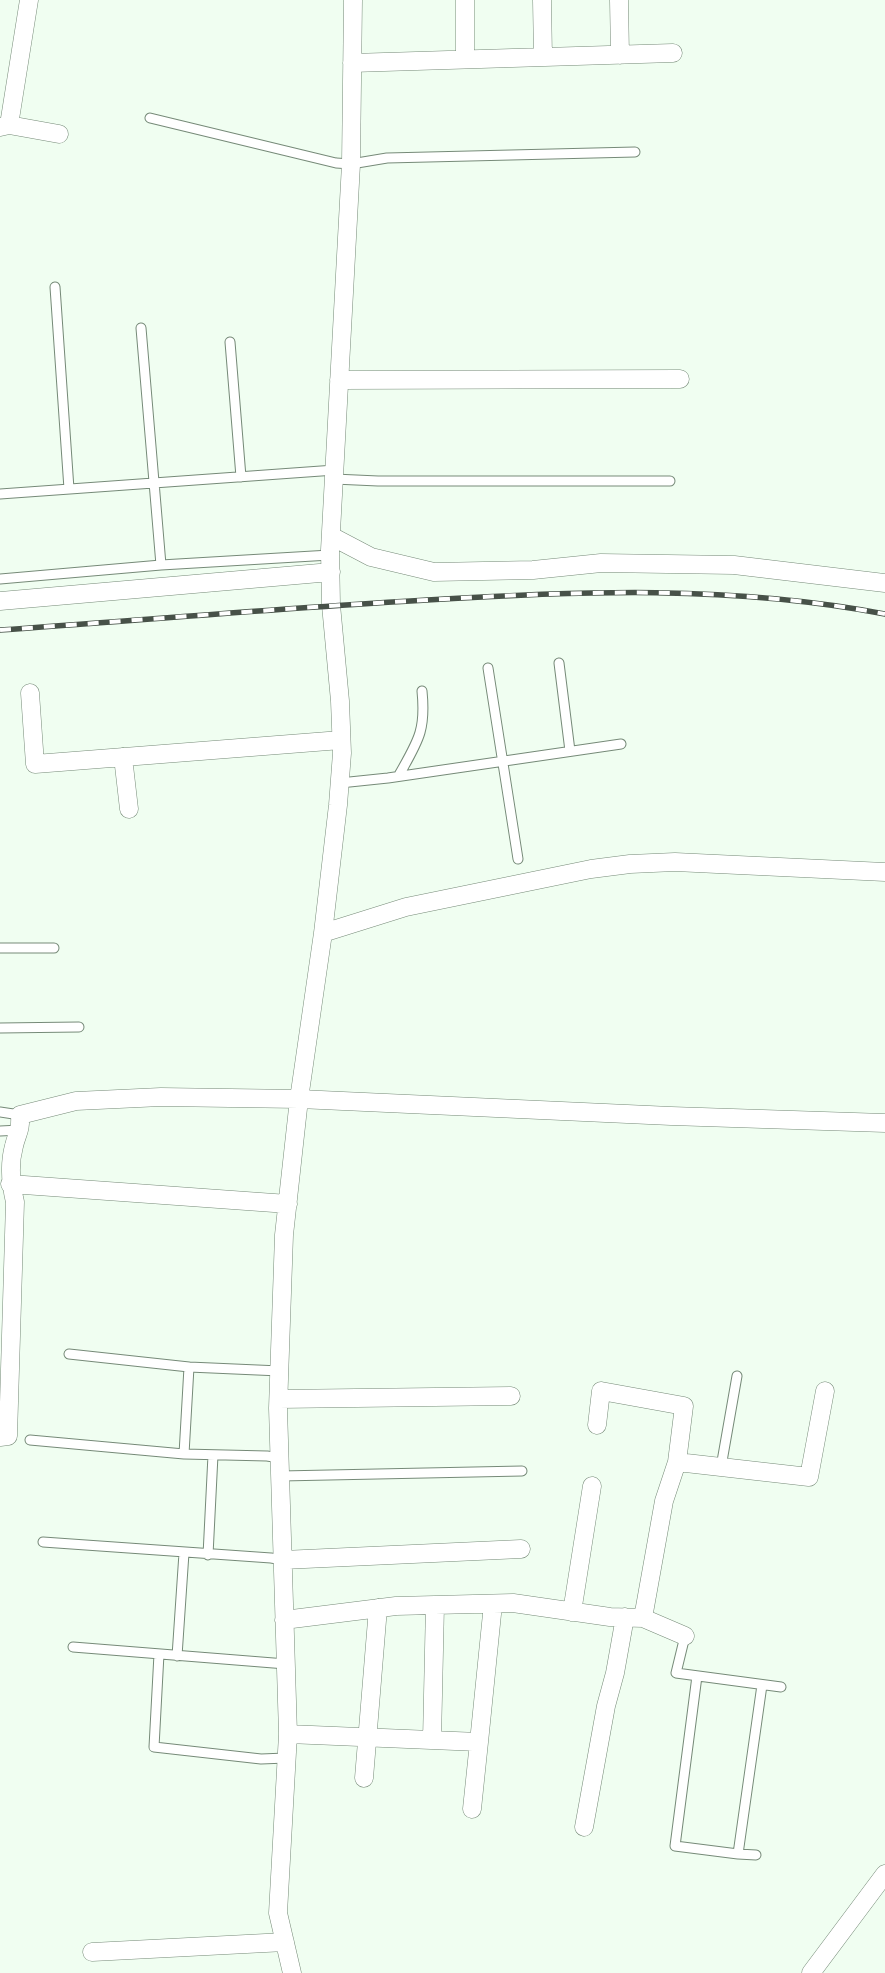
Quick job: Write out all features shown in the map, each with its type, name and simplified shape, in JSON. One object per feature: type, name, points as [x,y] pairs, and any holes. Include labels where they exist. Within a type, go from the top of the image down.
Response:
[{"type":"street","points":[[29,0],[5,126],[59,134]]},
{"type":"street","points":[[292,1973],[278,1913],[288,1734],[279,1398],[284,1234],[299,1099],[323,933],[340,783],[342,740],[331,605],[330,563],[350,164],[353,0]]},
{"type":"street","points":[[465,0],[465,60]]},
{"type":"street","points":[[542,0],[543,57]]},
{"type":"street","points":[[619,0],[620,55]]},
{"type":"street","points":[[352,63],[673,53]]},
{"type":"street","points":[[339,380],[680,379]]},
{"type":"street","points":[[331,536],[370,557],[434,572],[532,570],[601,563],[734,565],[885,583]]},
{"type":"street","points":[[0,601],[330,563]]},
{"type":"street","points":[[30,693],[35,764],[342,740]]},
{"type":"street","points":[[124,757],[129,810]]},
{"type":"street","points":[[323,933],[406,907],[583,871],[630,864],[675,862],[885,872]]},
{"type":"street","points":[[0,1437],[8,1436],[15,1202],[5,1184],[13,1147],[20,1122],[76,1102],[161,1097],[299,1099],[661,1116],[885,1123]]},
{"type":"street","points":[[5,1184],[288,1204]]},
{"type":"street","points":[[596,1425],[601,1391],[684,1406],[677,1462],[664,1501],[643,1618]]},
{"type":"street","points":[[677,1462],[809,1478],[825,1392]]},
{"type":"street","points":[[279,1398],[511,1396]]},
{"type":"street","points":[[572,1612],[592,1486]]},
{"type":"street","points":[[283,1560],[521,1549]]},
{"type":"street","points":[[284,1620],[378,1608],[512,1603],[610,1617],[643,1618],[685,1636]]},
{"type":"street","points":[[472,1809],[493,1604]]},
{"type":"street","points":[[432,1740],[435,1605]]},
{"type":"street","points":[[364,1778],[369,1737],[378,1608]]},
{"type":"street","points":[[584,1827],[606,1706],[616,1672],[625,1617]]},
{"type":"street","points":[[288,1734],[479,1742]]},
{"type":"street","points":[[810,1973],[885,1874]]},
{"type":"street","points":[[92,1952],[285,1942]]},
{"type":"lane","points":[[150,118],[336,163],[350,164],[387,158],[635,152]]},
{"type":"lane","points":[[55,287],[69,489]]},
{"type":"lane","points":[[141,328],[161,565]]},
{"type":"lane","points":[[230,342],[241,477]]},
{"type":"lane","points":[[0,494],[241,477],[335,474],[378,481],[670,480]]},
{"type":"lane","points":[[0,579],[161,565],[330,563]]},
{"type":"lane","points":[[559,663],[570,751]]},
{"type":"lane","points":[[488,668],[518,859]]},
{"type":"lane","points":[[399,775],[420,739],[424,712],[422,690]]},
{"type":"lane","points":[[340,783],[621,744]]},
{"type":"lane","points":[[0,948],[54,948]]},
{"type":"lane","points":[[0,1028],[79,1027]]},
{"type":"lane","points":[[0,1112],[20,1122]]},
{"type":"lane","points":[[0,1131],[20,1122]]},
{"type":"lane","points":[[69,1354],[188,1367],[280,1371]]},
{"type":"lane","points":[[184,1454],[188,1367]]},
{"type":"lane","points":[[721,1467],[737,1376]]},
{"type":"lane","points":[[30,1440],[184,1454],[280,1458]]},
{"type":"lane","points":[[208,1555],[213,1455]]},
{"type":"lane","points":[[281,1476],[522,1471]]},
{"type":"lane","points":[[43,1542],[283,1560]]},
{"type":"lane","points":[[177,1656],[184,1553]]},
{"type":"lane","points":[[685,1636],[676,1673],[781,1688]]},
{"type":"lane","points":[[73,1647],[286,1664]]},
{"type":"lane","points":[[159,1654],[154,1747],[261,1759],[286,1758]]},
{"type":"lane","points":[[697,1676],[675,1846],[756,1855]]},
{"type":"lane","points":[[738,1854],[762,1685]]},
{"type":"railway","points":[[0,630],[267,610],[542,594],[713,594],[771,598],[885,614]]}]
